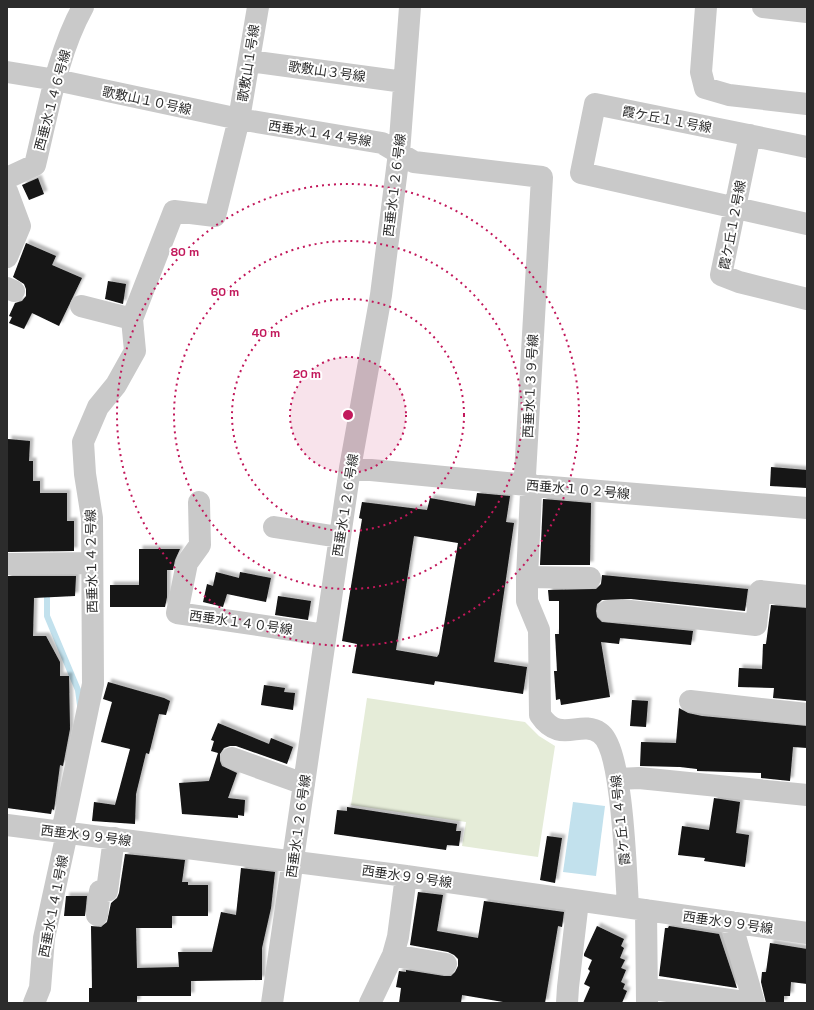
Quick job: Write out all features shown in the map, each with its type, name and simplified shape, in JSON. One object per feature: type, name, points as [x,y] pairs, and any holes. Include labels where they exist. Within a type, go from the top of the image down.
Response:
[{"type":"street","name":"西垂水１４６号線","points":[[7,178],[35,164],[56,80],[74,23],[83,7]]},
{"type":"street","name":"歌敷山１号線","points":[[239,119],[258,7]]},
{"type":"street","points":[[706,7],[701,72],[705,88],[729,95],[807,104]]},
{"type":"street","points":[[765,7],[807,12]]},
{"type":"street","name":"西垂水１２６号線","points":[[272,1003],[294,861],[339,538],[381,294],[399,153],[404,82],[405,8]]},
{"type":"street","name":"歌敷山３号線","points":[[249,60],[404,82]]},
{"type":"street","name":"歌敷山１０号線","points":[[7,72],[56,80],[239,119]]},
{"type":"street","name":"霞ケ丘１１号線","points":[[735,208],[581,173],[595,104],[807,147]]},
{"type":"street","name":"西垂水１４４号線","points":[[239,119],[382,143],[399,153]]},
{"type":"street","name":"西垂水１４２号線","points":[[64,832],[93,684],[92,518],[83,442],[98,407],[116,385],[135,351],[132,319],[174,211],[216,216],[239,119]]},
{"type":"street","name":"霞ケ丘１２号線","points":[[750,135],[721,275],[739,282],[807,299]]},
{"type":"street","name":"西垂水１３９号線","points":[[399,153],[414,162],[542,177],[524,475],[531,493],[527,601],[539,630],[540,715],[546,723],[557,730]]},
{"type":"street","points":[[7,191],[20,226],[7,257]]},
{"type":"street","points":[[735,208],[807,224]]},
{"type":"street","points":[[81,306],[132,319]]},
{"type":"street","name":"西垂水１０２号線","points":[[350,468],[527,485],[807,508]]},
{"type":"street","name":"西垂水１４０号線","points":[[199,502],[200,544],[187,563],[177,613],[325,635]]},
{"type":"street","points":[[274,527],[339,538]]},
{"type":"street","points":[[7,564],[92,563]]},
{"type":"street","points":[[527,577],[590,578]]},
{"type":"street","points":[[608,611],[630,611],[756,625],[760,591],[807,596]]},
{"type":"street","points":[[690,701],[807,714]]},
{"type":"street","name":"霞ケ丘１４号線","points":[[557,730],[592,729],[600,733],[605,739],[618,778],[637,908],[647,996]]},
{"type":"street","points":[[232,758],[252,775],[304,784]]},
{"type":"street","points":[[618,778],[639,778],[807,795]]},
{"type":"street","name":"西垂水９９号線","points":[[7,825],[406,876],[637,908],[807,934]]},
{"type":"street","name":"西垂水１４１号線","points":[[34,1003],[40,988],[44,938],[64,832]]},
{"type":"street","points":[[97,915],[100,890],[108,892],[114,838]]},
{"type":"street","points":[[370,1003],[393,955],[398,937],[406,876]]},
{"type":"street","points":[[568,1003],[568,987],[578,901]]},
{"type":"street","points":[[731,922],[754,1003]]},
{"type":"street","points":[[393,955],[446,964]]},
{"type":"street","points":[[647,996],[751,1003]]},
{"type":"green space","points":[[367,698],[525,722],[539,736],[555,746],[538,857],[462,846],[466,822],[351,805]]},
{"type":"water","points":[[573,802],[605,806],[596,876],[563,872]]},
{"type":"building","points":[[38,178],[44,194],[29,200],[22,185]]},
{"type":"building","points":[[26,243],[56,256],[52,265],[82,278],[59,326],[32,313],[24,329],[9,323],[12,317],[9,316],[15,303],[22,301],[26,296],[24,284],[13,277]]},
{"type":"building","points":[[108,281],[126,284],[123,304],[105,299]]},
{"type":"building","points":[[8,439],[30,441],[29,461],[33,461],[33,481],[40,481],[40,493],[67,493],[67,521],[74,521],[74,551],[7,552]]},
{"type":"building","points":[[771,467],[807,470],[807,488],[770,486]]},
{"type":"building","points":[[477,493],[510,496],[506,522],[514,523],[494,662],[527,667],[523,694],[435,681],[434,685],[352,673],[357,644],[342,641],[362,519],[359,518],[362,502],[427,510],[430,498],[475,506]],"holes":[[[414,536],[458,543],[439,654],[437,657],[396,650]]]},
{"type":"building","points":[[543,499],[591,503],[590,565],[540,565]]},
{"type":"building","points":[[139,549],[180,549],[175,560],[173,570],[167,570],[167,597],[165,607],[110,607],[110,585],[139,585]]},
{"type":"building","points":[[216,572],[239,578],[240,572],[271,578],[266,602],[227,594],[223,607],[203,602],[207,584],[213,586]]},
{"type":"building","points":[[602,575],[748,589],[745,611],[631,599],[602,600],[597,604],[596,611],[597,617],[602,622],[693,631],[691,645],[620,638],[619,644],[601,642],[610,697],[561,705],[560,699],[556,700],[554,671],[557,671],[555,634],[559,634],[559,601],[549,601],[548,590],[596,589],[601,584]]},
{"type":"building","points":[[7,576],[76,576],[75,596],[34,598],[33,636],[46,636],[60,662],[60,676],[69,676],[70,729],[63,766],[60,765],[54,810],[52,809],[51,814],[7,808]]},
{"type":"building","points":[[278,596],[311,601],[308,620],[275,615]]},
{"type":"building","points":[[771,605],[807,608],[807,701],[773,698],[774,688],[738,687],[739,668],[762,669],[763,644],[766,644]]},
{"type":"building","points":[[108,682],[170,701],[166,715],[159,714],[149,754],[146,753],[136,794],[135,824],[92,821],[94,802],[115,805],[130,749],[101,742],[112,702],[103,699]]},
{"type":"building","points":[[264,685],[285,688],[284,692],[295,693],[293,710],[261,705]]},
{"type":"building","points":[[632,700],[648,701],[646,727],[630,726]]},
{"type":"building","points":[[679,708],[688,713],[702,716],[807,726],[807,748],[793,747],[790,781],[761,778],[761,773],[697,771],[697,769],[680,767],[640,766],[641,742],[676,743]]},
{"type":"building","points":[[218,723],[269,744],[271,738],[293,747],[287,764],[236,746],[224,748],[220,754],[222,766],[237,773],[228,798],[245,800],[244,816],[238,815],[238,818],[182,814],[179,783],[209,781],[218,753],[211,751],[214,741],[211,740]]},
{"type":"building","points":[[714,798],[740,802],[736,833],[749,835],[745,867],[704,861],[705,858],[678,855],[682,826],[709,830]]},
{"type":"building","points":[[347,807],[457,824],[456,831],[461,831],[459,846],[447,845],[446,850],[334,834],[337,810],[347,811]]},
{"type":"building","points":[[547,836],[562,838],[555,883],[540,880]]},
{"type":"building","points":[[125,854],[185,860],[182,882],[188,882],[188,885],[208,885],[208,916],[172,916],[172,928],[136,928],[137,968],[179,967],[178,952],[212,952],[221,912],[236,915],[241,868],[275,872],[271,908],[262,948],[262,980],[191,981],[191,996],[137,996],[137,1003],[89,1003],[89,988],[92,988],[91,926],[101,927],[107,922],[111,903],[117,898],[119,893]]},
{"type":"building","points":[[418,892],[443,895],[437,931],[478,938],[484,901],[564,912],[562,927],[558,926],[545,1003],[509,1003],[462,995],[461,1003],[399,1003],[401,988],[396,987],[399,971],[406,972],[406,970],[451,976],[458,966],[458,959],[448,952],[410,945]]},
{"type":"building","points":[[66,896],[87,896],[85,916],[64,916]]},
{"type":"building","points":[[597,926],[624,939],[621,946],[624,948],[620,958],[625,960],[621,968],[626,970],[621,982],[625,984],[623,989],[627,991],[622,1003],[583,1003],[590,987],[584,984],[590,971],[588,969],[592,960],[584,956],[584,954]]},
{"type":"building","points":[[669,926],[719,934],[737,988],[659,976],[665,928],[668,928]]},
{"type":"building","points":[[770,943],[807,949],[807,984],[791,982],[790,996],[784,996],[784,1003],[766,1003],[761,982],[762,972],[766,972]]},
{"type":"waterway","points":[[47,590],[47,616],[78,690],[80,705]]}]
